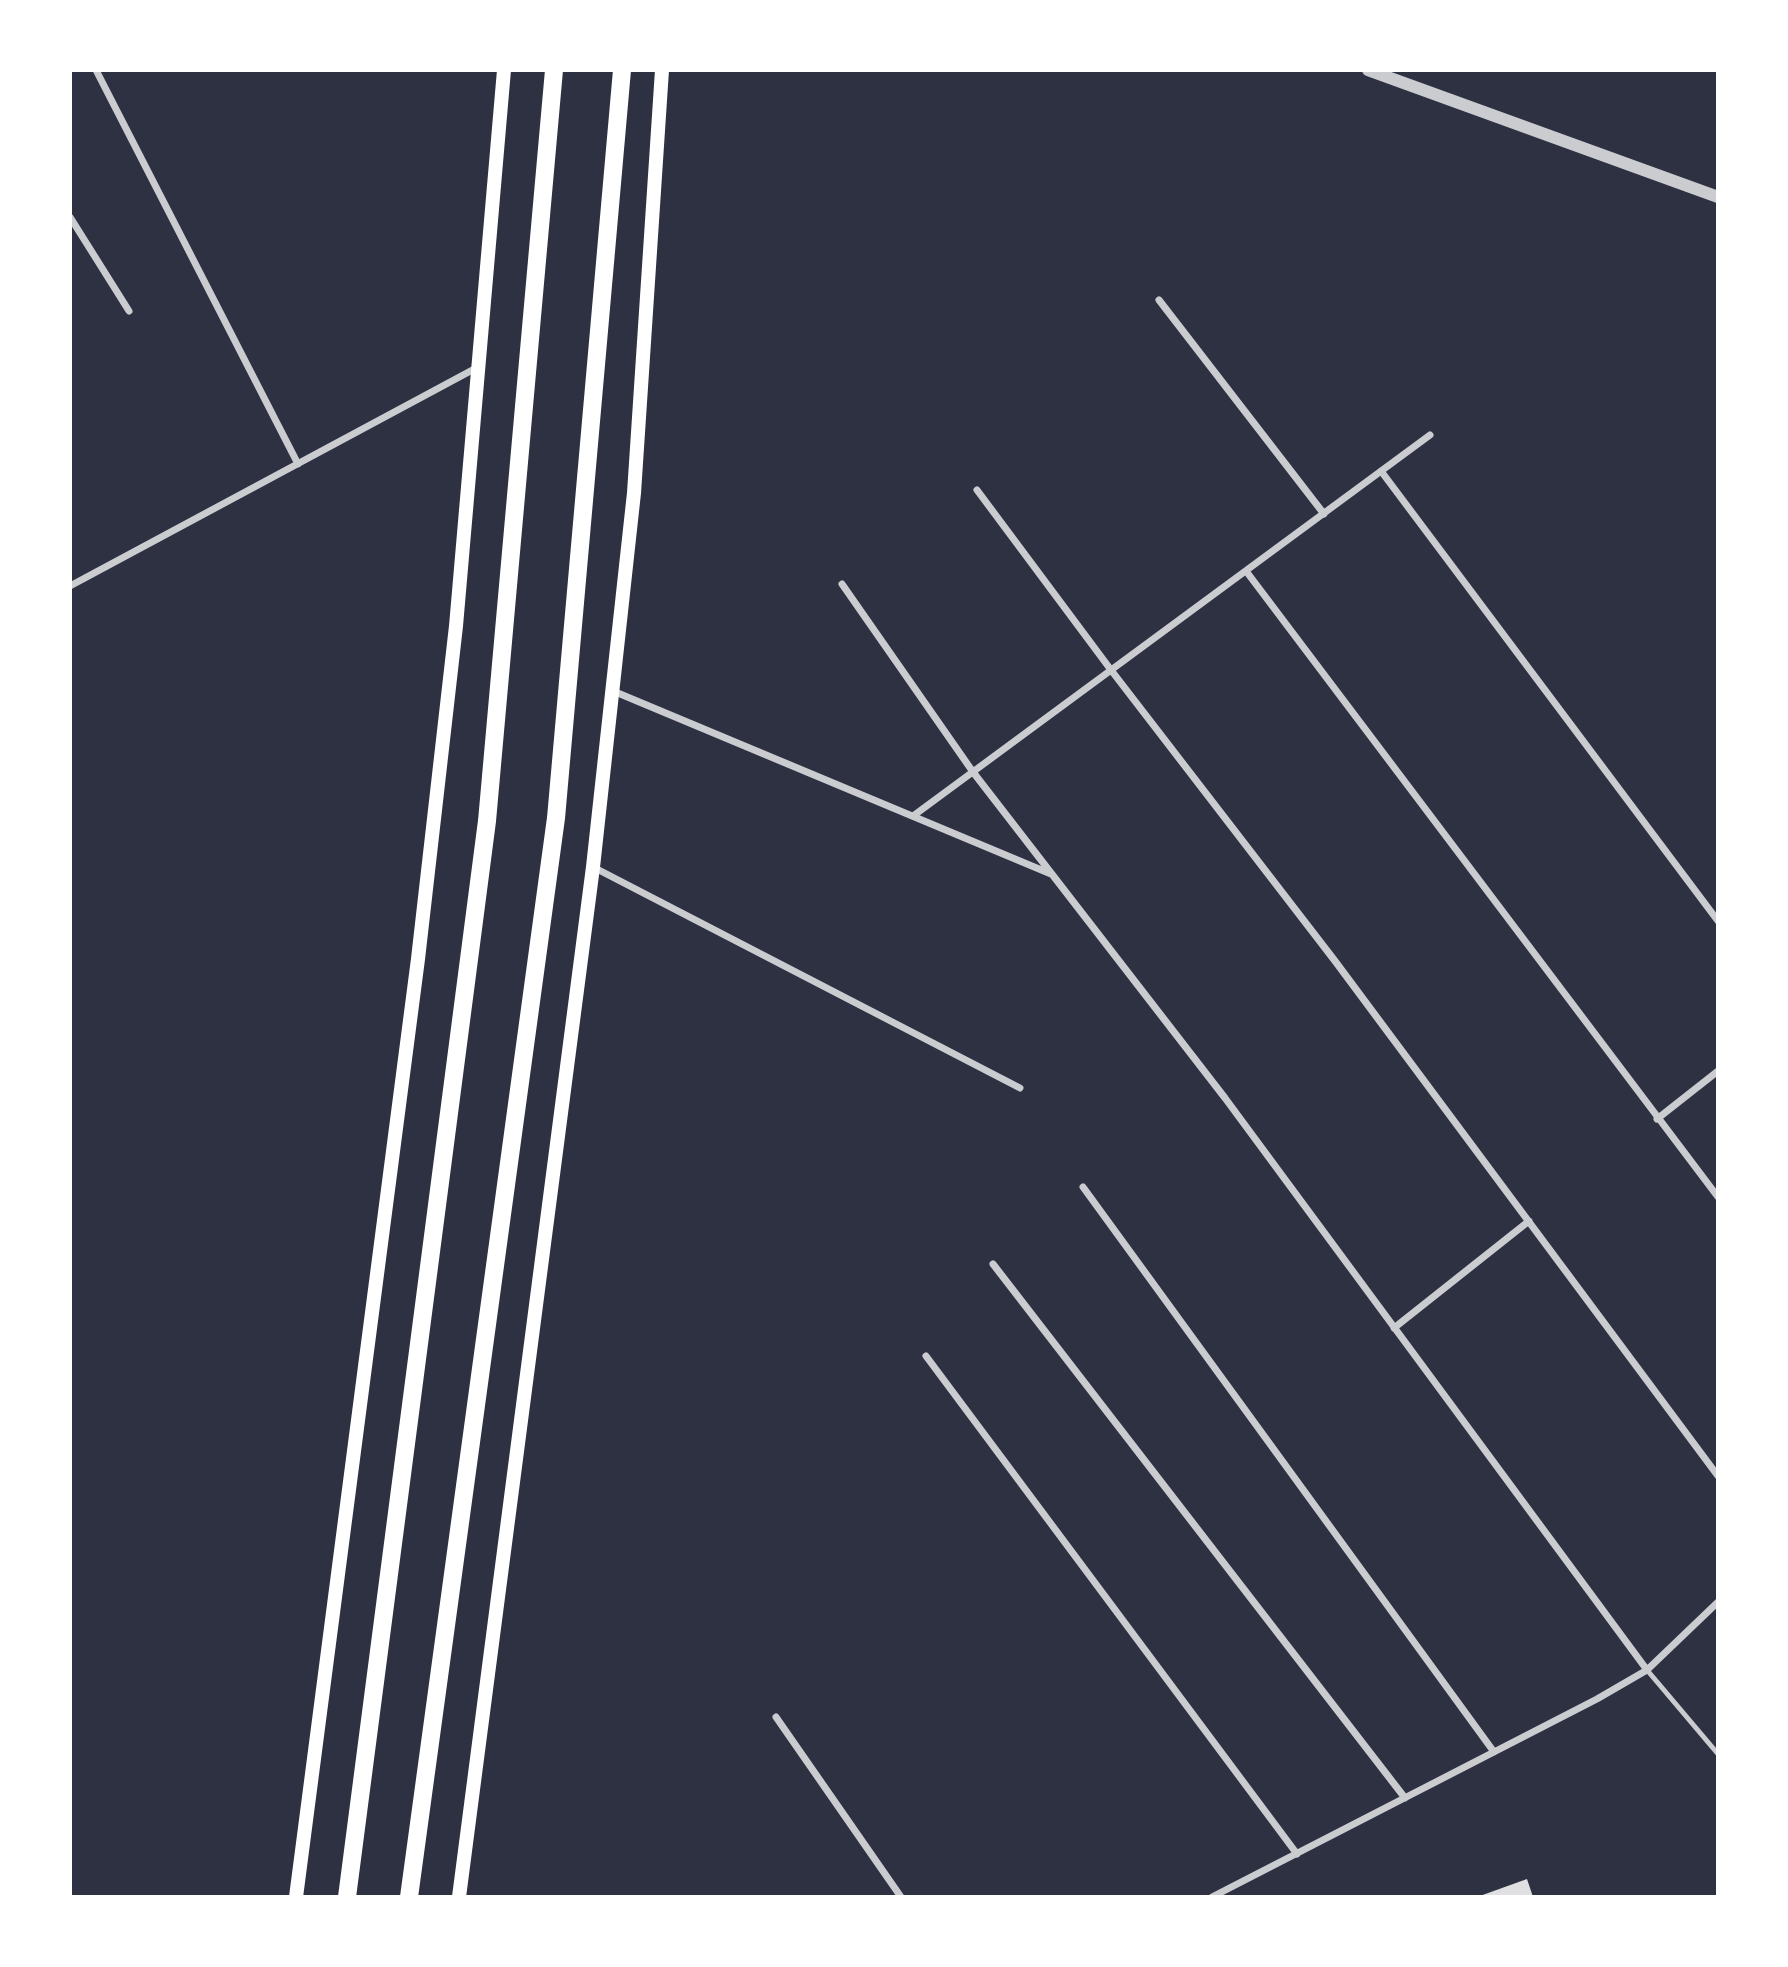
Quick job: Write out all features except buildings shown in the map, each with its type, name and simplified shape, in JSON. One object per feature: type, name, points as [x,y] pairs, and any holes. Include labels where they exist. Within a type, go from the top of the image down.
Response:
[{"type":"main road","points":[[296,1897],[418,959],[456,626],[505,70]]},
{"type":"main road","points":[[347,1897],[487,821],[554,70]]},
{"type":"main road","points":[[409,1897],[556,818],[622,70]]},
{"type":"main road","points":[[459,1897],[593,867],[634,493],[662,70]]},
{"type":"street","points":[[1368,70],[1718,197]]},
{"type":"street","points":[[97,72],[298,464]]},
{"type":"street","points":[[70,217],[129,311]]},
{"type":"street","points":[[1159,300],[1324,514]]},
{"type":"street","points":[[70,586],[479,366]]},
{"type":"street","points":[[913,816],[1430,435]]},
{"type":"street","points":[[1381,471],[1718,920]]},
{"type":"street","points":[[977,490],[1111,670],[1335,961],[1718,1476]]},
{"type":"street","points":[[1246,571],[1718,1198]]},
{"type":"street","points":[[842,584],[973,772],[1225,1098],[1647,1670]]},
{"type":"street","points":[[612,691],[1053,874]]},
{"type":"street","points":[[593,867],[1020,1088]]},
{"type":"street","points":[[1657,1119],[1718,1071]]},
{"type":"street","points":[[1083,1187],[1494,1752]]},
{"type":"street","points":[[1394,1328],[1528,1221]]},
{"type":"street","points":[[993,1264],[1405,1798]]},
{"type":"street","points":[[926,1356],[1297,1854]]},
{"type":"street","points":[[1212,1897],[1647,1670],[1718,1602]]},
{"type":"street","points":[[776,1717],[901,1897]]},
{"type":"lane","points":[[1647,1670],[1718,1754]]}]
